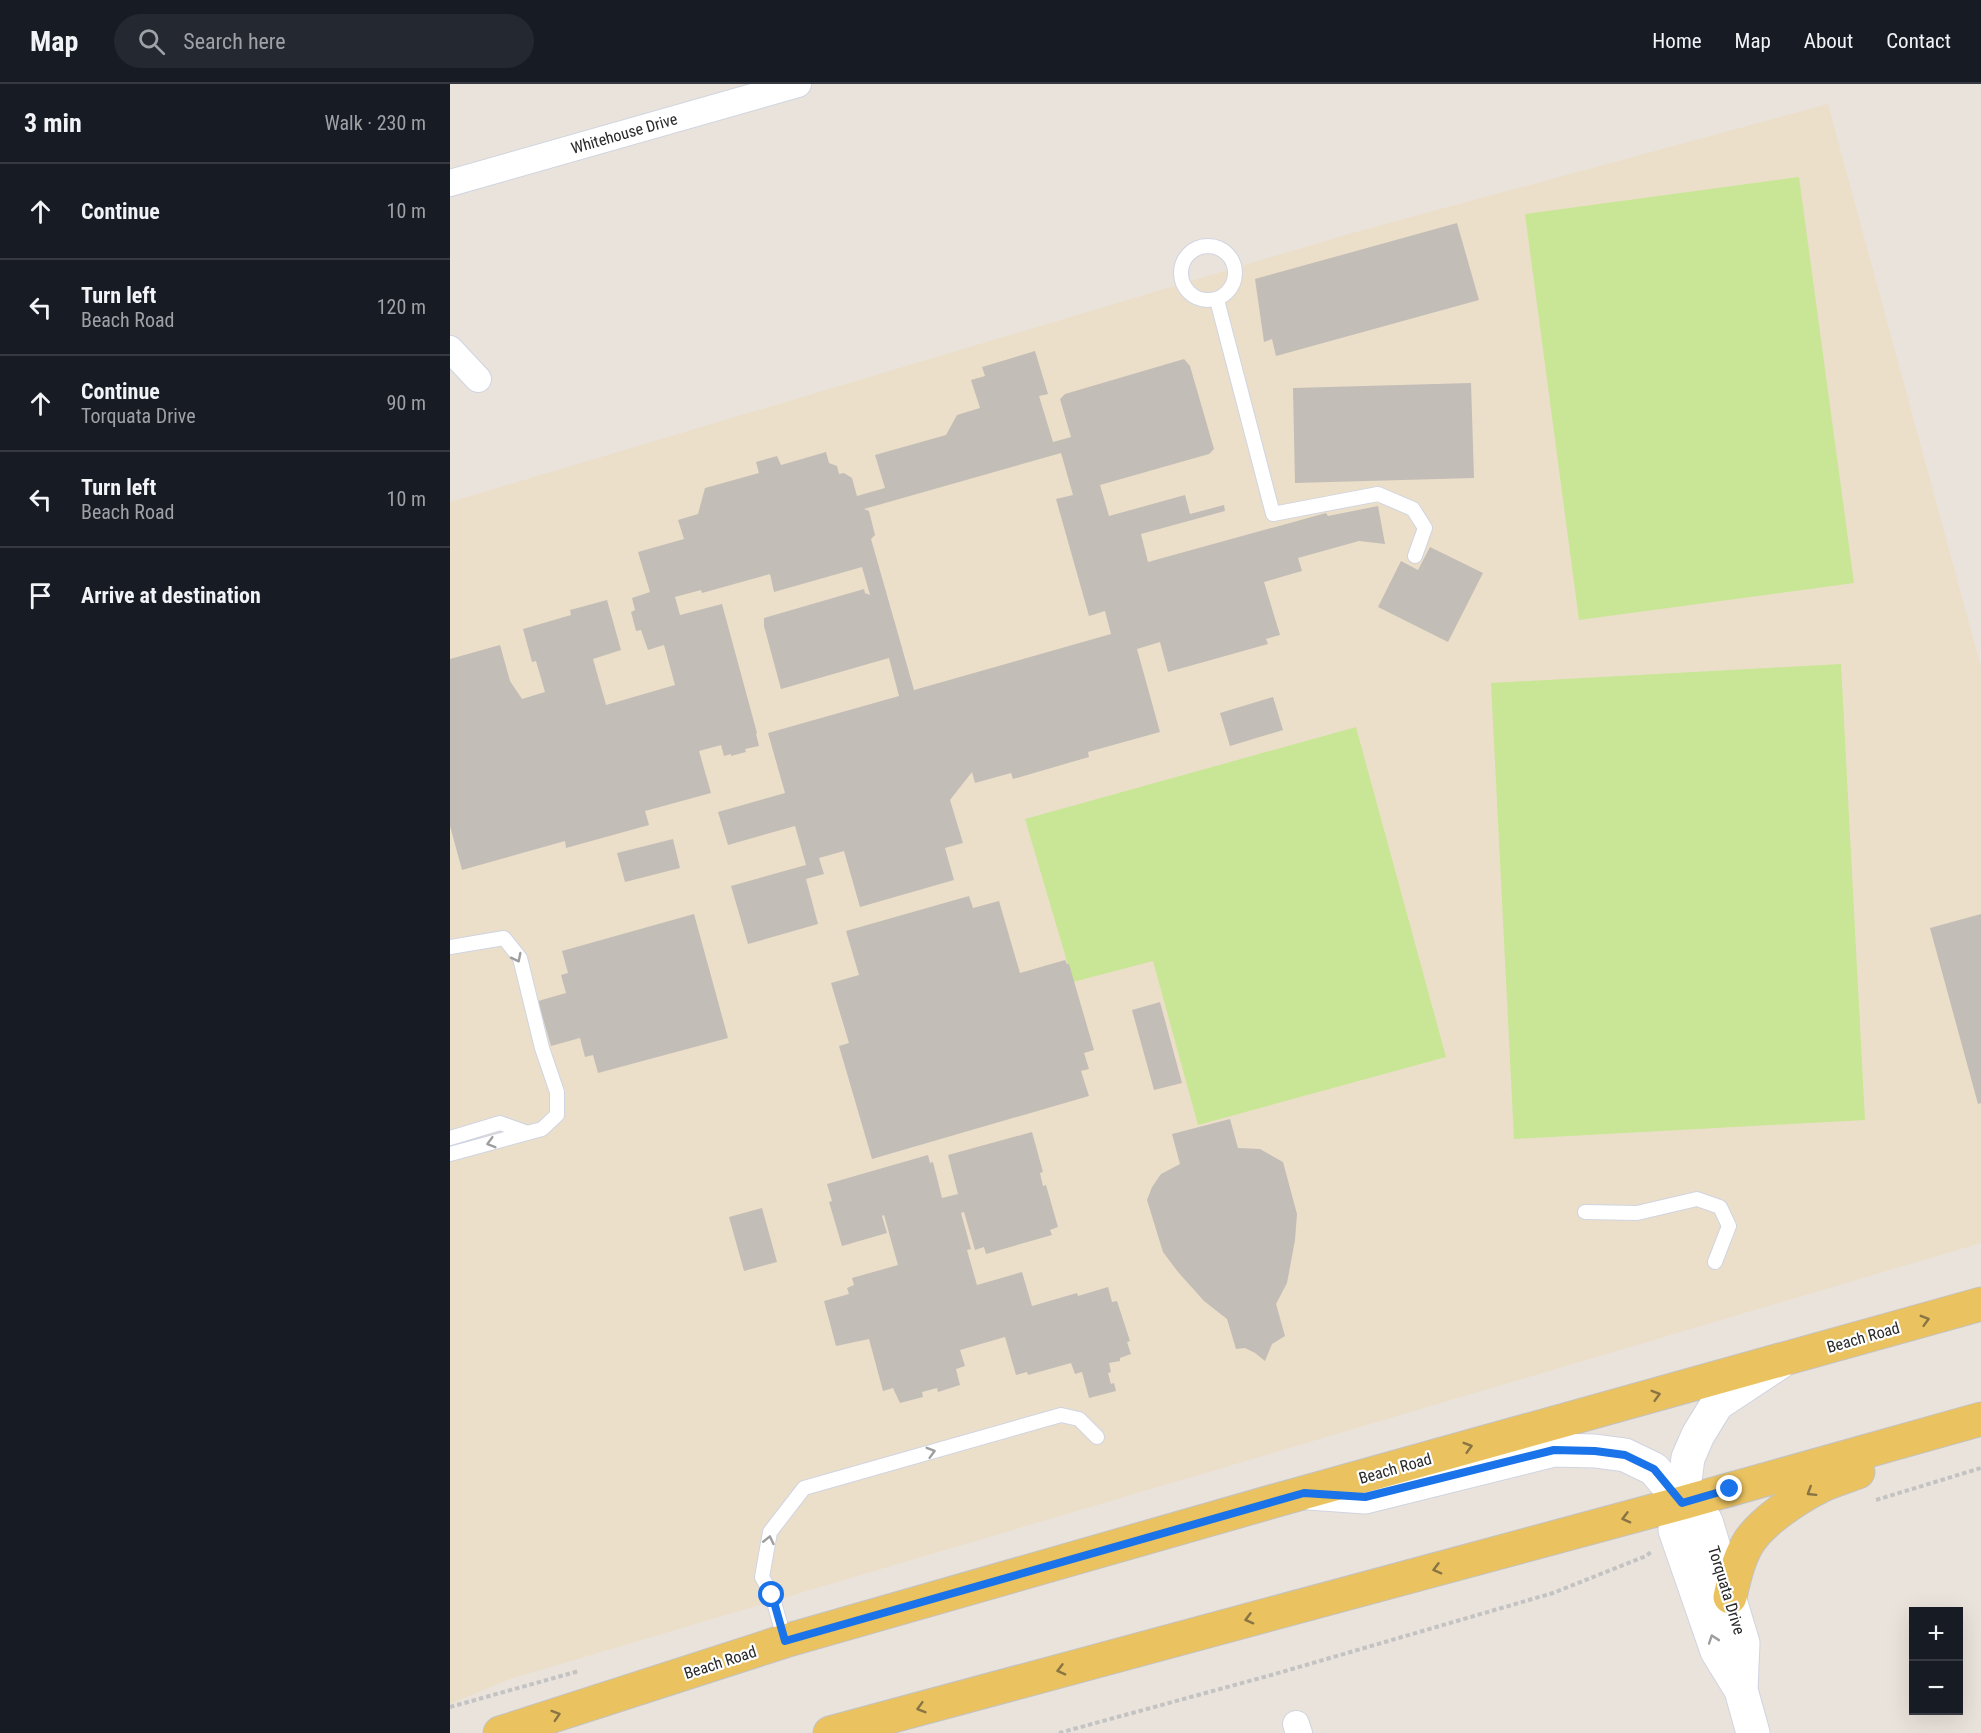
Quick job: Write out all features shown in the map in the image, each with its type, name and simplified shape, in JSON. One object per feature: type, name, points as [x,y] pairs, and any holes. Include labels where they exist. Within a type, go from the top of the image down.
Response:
[{"type":"main road","name":"Beach Road","points":[[500,1733],[785,1641],[1981,1304]]},
{"type":"main road","points":[[830,1733],[1981,1420]]},
{"type":"main road","points":[[1730,1597],[1738,1566],[1748,1542],[1760,1528],[1780,1512],[1819,1487],[1920,1449],[1981,1420]]},
{"type":"street","name":"Whitehouse Drive","points":[[450,183],[798,84]]},
{"type":"street","points":[[450,349],[478,379]]},
{"type":"street","name":"Torquata Drive","points":[[1753,1733],[1741,1690],[1717,1652],[1676,1530],[1688,1458],[1717,1404],[1785,1359]]},
{"type":"street","name":"Torquata Drive","points":[[1304,1493],[1365,1497],[1554,1450],[1595,1451],[1625,1455],[1654,1469],[1682,1503],[1706,1521],[1743,1643],[1741,1690]]},
{"type":"lane","points":[[1210,246],[1220,249],[1234,264],[1236,275],[1233,285],[1217,300],[1206,301],[1196,298],[1187,292],[1182,283],[1180,272],[1183,261],[1189,253],[1199,248],[1210,246]]},
{"type":"lane","points":[[1217,300],[1273,514],[1378,494],[1413,509],[1425,528],[1415,556]]},
{"type":"lane","points":[[450,947],[504,938],[520,958],[542,1048],[557,1092],[557,1115],[542,1129],[450,1154]]},
{"type":"lane","points":[[450,1137],[500,1123],[528,1133]]},
{"type":"lane","points":[[1585,1212],[1637,1213],[1697,1199],[1720,1207],[1729,1227],[1715,1262]]},
{"type":"lane","points":[[785,1641],[772,1595],[762,1577],[770,1532],[804,1488],[1061,1415],[1079,1419],[1097,1437]]},
{"type":"path","points":[[1059,1733],[1275,1674],[1553,1593],[1646,1556]]},
{"type":"shaded area","points":[[1828,104],[1981,667],[1981,1243],[510,1679],[450,1704],[450,502],[1352,233]]},
{"type":"green space","points":[[1799,177],[1854,583],[1579,620],[1525,214]]},
{"type":"green space","points":[[1841,664],[1865,1120],[1514,1139],[1491,683]]},
{"type":"green space","points":[[1356,727],[1446,1057],[1198,1125],[1153,961],[1073,982],[1025,819]]},
{"type":"building","points":[[1457,223],[1479,300],[1276,356],[1272,339],[1264,342],[1255,279]]},
{"type":"building","points":[[1035,351],[1048,394],[1039,396],[1053,442],[1071,437],[1060,399],[1065,394],[1184,359],[1190,366],[1214,449],[1209,454],[1100,485],[1109,516],[1185,495],[1190,514],[1224,505],[1225,511],[1141,534],[1148,562],[1326,513],[1328,516],[1378,506],[1385,544],[1359,541],[1298,558],[1302,571],[1264,582],[1280,635],[1266,639],[1268,644],[1168,672],[1160,642],[1137,649],[1160,732],[1088,752],[1089,757],[1013,779],[1011,773],[975,783],[972,772],[950,800],[963,843],[945,848],[954,880],[860,907],[844,851],[819,858],[824,874],[806,879],[818,924],[748,944],[731,886],[806,865],[795,826],[728,845],[718,812],[785,793],[768,733],[899,696],[889,658],[781,689],[764,626],[764,618],[864,589],[865,593],[870,595],[862,567],[774,592],[770,574],[702,593],[701,590],[675,597],[680,615],[722,604],[759,746],[745,749],[746,752],[731,756],[731,754],[724,756],[721,745],[699,751],[711,793],[645,811],[649,825],[566,848],[565,841],[462,870],[450,826],[450,659],[500,645],[510,681],[522,699],[545,692],[536,661],[532,662],[523,629],[571,615],[570,610],[607,600],[621,650],[593,659],[606,705],[675,685],[664,645],[648,650],[641,630],[636,631],[631,612],[635,610],[632,598],[650,592],[638,552],[684,539],[678,520],[698,514],[705,488],[759,473],[756,462],[777,456],[781,465],[826,452],[829,463],[837,466],[839,474],[844,473],[852,478],[857,496],[885,488],[875,455],[946,435],[957,415],[980,408],[971,380],[985,376],[982,367]],"holes":[[[1061,453],[1073,495],[1056,499],[1089,616],[1105,611],[1111,634],[914,690],[871,539],[875,535],[869,511],[864,509]]]},
{"type":"building","points":[[1471,383],[1474,478],[1295,483],[1293,388]]},
{"type":"building","points":[[1430,547],[1483,573],[1448,642],[1378,607],[1401,561],[1418,570]]},
{"type":"building","points":[[1273,697],[1283,730],[1230,746],[1220,713]]},
{"type":"building","points":[[673,839],[680,868],[625,882],[617,853]]},
{"type":"building","points":[[969,896],[973,908],[999,901],[1020,973],[1065,960],[1069,964],[1094,1050],[1084,1053],[1089,1069],[1081,1071],[1089,1096],[872,1159],[839,1046],[849,1043],[831,983],[859,975],[846,931]]},
{"type":"building","points":[[694,914],[728,1038],[598,1073],[593,1055],[585,1057],[580,1038],[551,1046],[538,1001],[566,993],[561,975],[568,973],[562,951]]},
{"type":"building","points":[[1981,914],[1981,1103],[1978,1104],[1930,928]]},
{"type":"building","points":[[1160,1002],[1182,1083],[1154,1090],[1132,1010]]},
{"type":"building","points":[[1230,1119],[1238,1148],[1260,1149],[1283,1162],[1297,1214],[1287,1283],[1276,1304],[1285,1336],[1272,1344],[1265,1361],[1245,1348],[1236,1349],[1227,1319],[1204,1301],[1163,1252],[1147,1200],[1161,1174],[1180,1164],[1172,1134]]},
{"type":"building","points":[[1032,1132],[1043,1172],[1040,1173],[1043,1186],[1046,1185],[1058,1227],[1050,1230],[1052,1235],[986,1254],[984,1247],[975,1250],[964,1212],[961,1213],[971,1249],[967,1250],[977,1285],[1022,1272],[1032,1306],[1108,1287],[1112,1302],[1117,1301],[1130,1341],[1127,1342],[1131,1354],[1120,1358],[1120,1361],[1109,1363],[1111,1372],[1108,1373],[1116,1391],[1089,1398],[1082,1372],[1075,1374],[1071,1363],[1028,1375],[1027,1372],[1016,1375],[1005,1337],[960,1350],[965,1366],[956,1369],[960,1385],[938,1392],[937,1388],[922,1392],[923,1397],[900,1403],[893,1388],[883,1391],[869,1339],[836,1346],[824,1301],[849,1294],[847,1288],[854,1285],[852,1278],[898,1265],[884,1215],[882,1216],[887,1233],[842,1246],[829,1202],[832,1201],[827,1184],[928,1155],[930,1163],[933,1162],[942,1198],[958,1194],[948,1155]]},
{"type":"building","points":[[762,1208],[777,1262],[744,1271],[729,1217]]},
{"type":"route","points":[[772,1595],[785,1641],[1304,1493],[1365,1497],[1554,1450],[1595,1451],[1625,1455],[1654,1469],[1682,1503],[1730,1489]]}]
